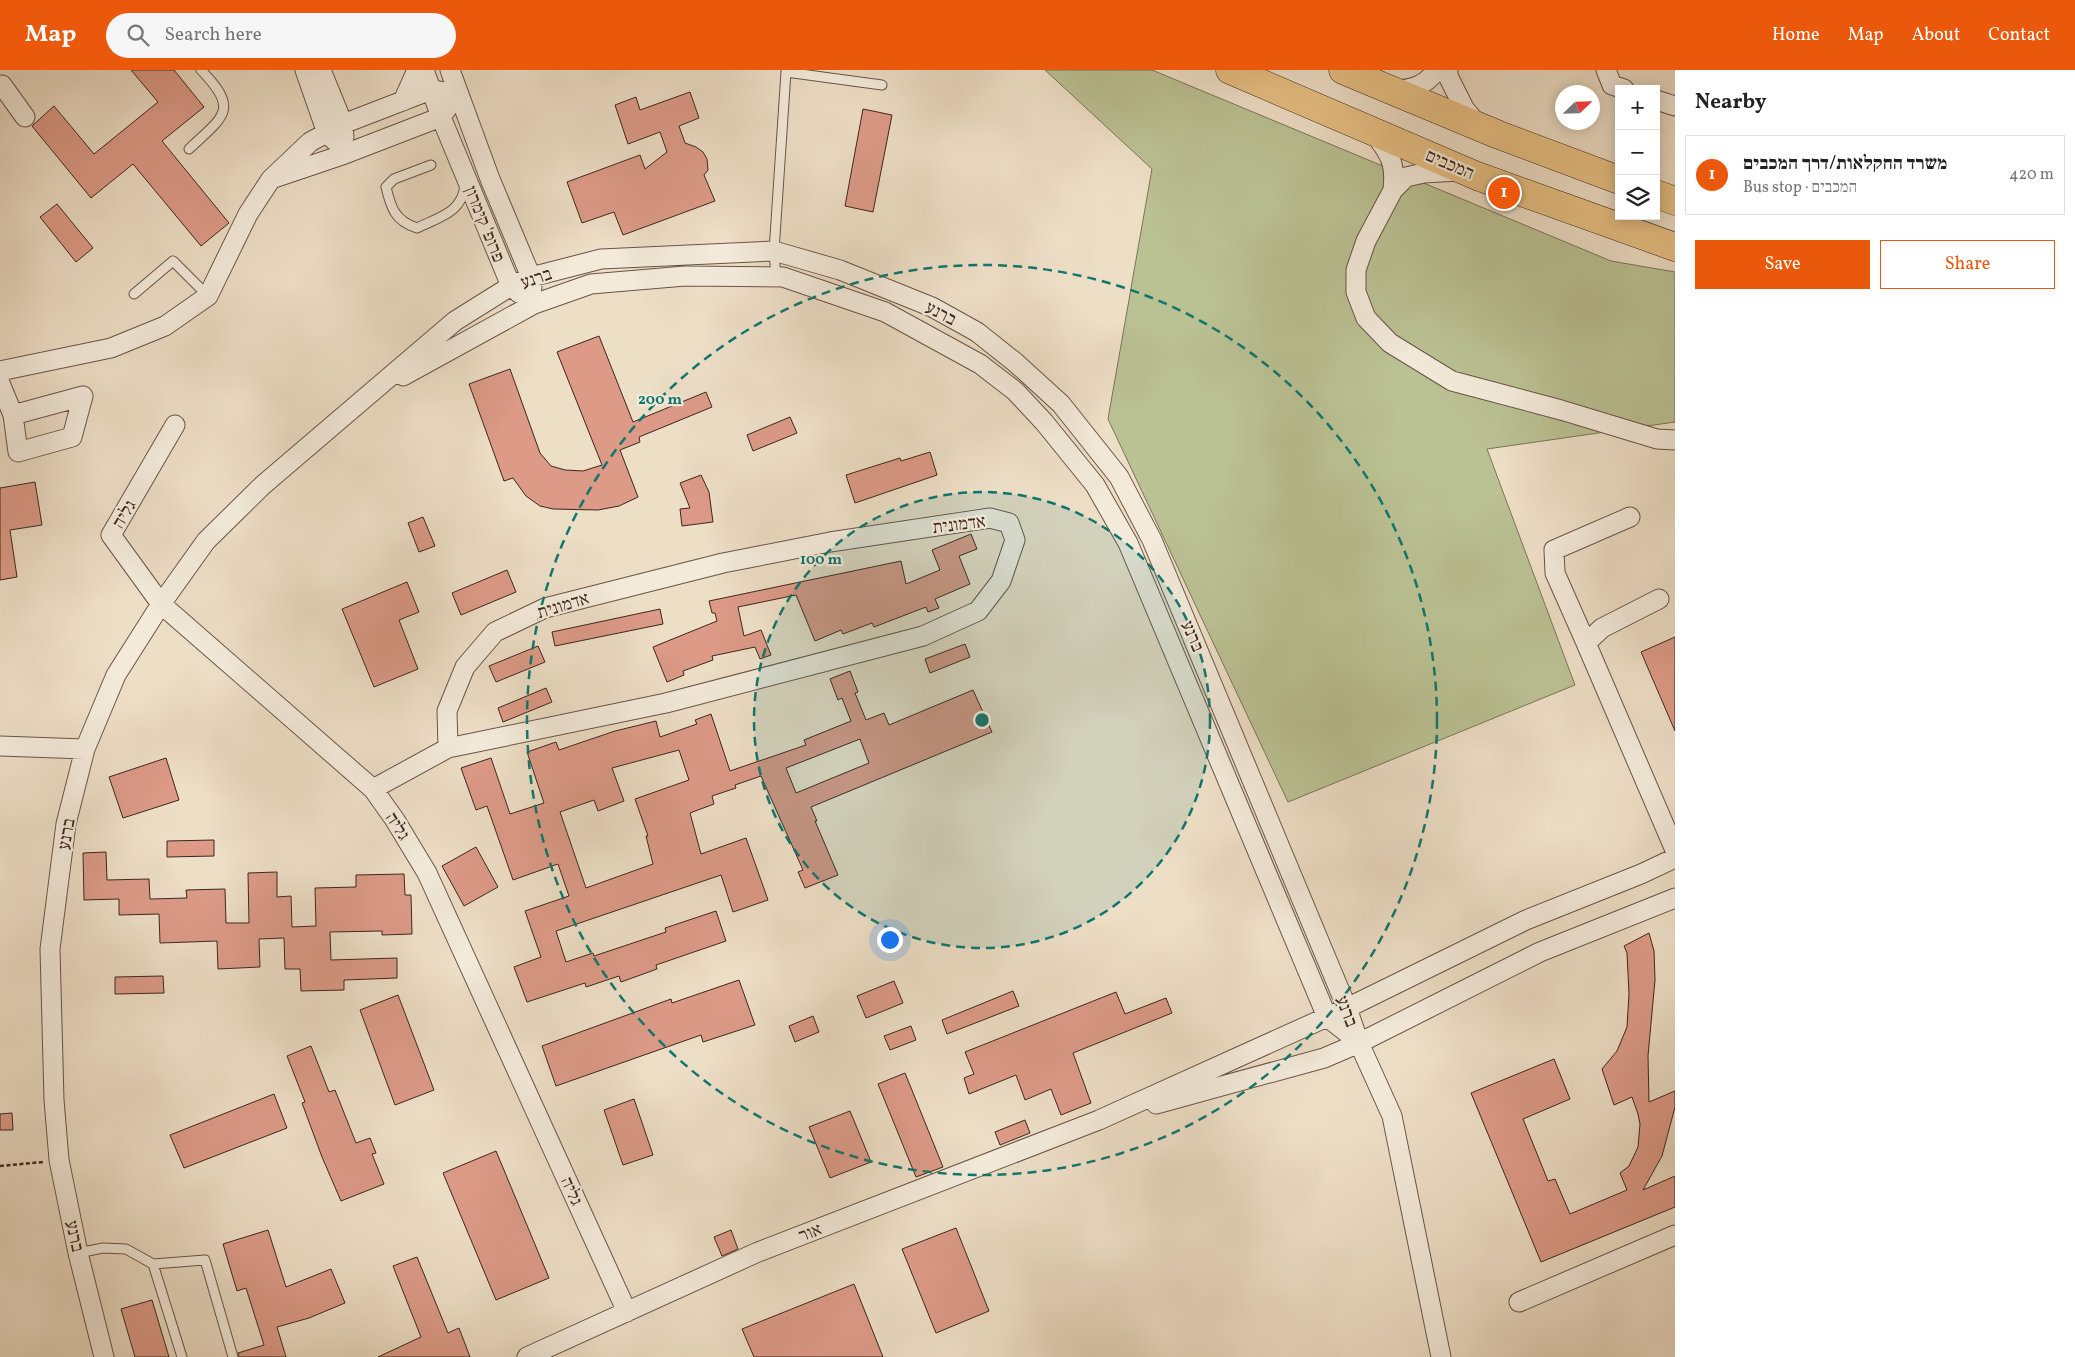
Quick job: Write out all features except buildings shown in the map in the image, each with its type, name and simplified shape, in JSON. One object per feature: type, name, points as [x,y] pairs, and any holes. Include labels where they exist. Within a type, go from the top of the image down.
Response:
[{"type":"main road","name":"המכבים","points":[[1230,70],[1466,171],[1675,247]]},
{"type":"main road","points":[[1343,70],[1480,127],[1615,178]]},
{"type":"main road","points":[[1660,195],[1675,200]]},
{"type":"street","points":[[305,70],[346,154]]},
{"type":"street","points":[[321,70],[335,129]]},
{"type":"street","points":[[403,101],[417,70]]},
{"type":"street","name":"פרופ' קימרון","points":[[424,70],[430,90],[511,286],[534,304]]},
{"type":"street","name":"פרופ' קימרון","points":[[450,70],[490,179],[531,277],[534,304]]},
{"type":"street","points":[[1393,91],[1410,89],[1430,80],[1438,70]]},
{"type":"street","points":[[1448,70],[1448,76],[1464,108],[1480,127]]},
{"type":"street","points":[[1606,70],[1612,85],[1615,86]]},
{"type":"street","points":[[0,86],[2,85],[25,118]]},
{"type":"street","points":[[0,371],[111,348],[165,326],[208,296],[248,214],[271,179],[310,142],[335,129],[430,90],[459,94]]},
{"type":"street","points":[[271,179],[346,154],[441,117],[459,94]]},
{"type":"street","points":[[1660,101],[1675,106]]},
{"type":"street","points":[[1374,132],[1390,155],[1395,173],[1393,190]]},
{"type":"street","points":[[1466,171],[1424,173],[1406,177],[1393,190],[1366,241],[1356,270],[1356,292],[1366,318],[1390,343],[1452,381],[1561,410],[1657,439],[1675,440]]},
{"type":"street","name":"ברנע","points":[[104,1357],[78,1253],[59,1160],[54,1100],[50,949],[66,824],[85,749],[116,674],[161,604],[206,541],[263,485],[455,321],[511,286],[531,277],[601,260],[774,251],[849,274],[932,307],[977,332],[1016,363],[1061,404],[1119,477],[1152,540],[1347,1008],[1359,1043]]},
{"type":"street","name":"ברנע","points":[[355,406],[414,369],[534,304],[591,284],[685,276],[783,278],[885,312],[980,364],[1015,391],[1044,422],[1095,485],[1128,542],[1327,1017],[1359,1043]]},
{"type":"street","points":[[0,383],[13,415]]},
{"type":"street","name":"גליה","points":[[175,425],[112,535],[161,604],[373,789],[395,820],[427,873],[627,1312]]},
{"type":"street","points":[[1085,473],[1103,457]]},
{"type":"street","points":[[1630,517],[1554,550],[1555,573],[1675,850]]},
{"type":"street","name":"אדמונית","points":[[373,789],[448,748],[666,703],[923,636],[978,611],[1001,581],[1016,540],[1009,523],[990,518],[830,542],[723,563],[545,608],[495,632],[466,667],[447,711],[448,748]]},
{"type":"street","points":[[1586,643],[1602,628],[1659,599]]},
{"type":"street","points":[[0,746],[85,749]]},
{"type":"street","points":[[1099,1120],[1347,1008],[1526,920],[1641,874],[1675,858]]},
{"type":"street","points":[[1099,1120],[1324,1058],[1359,1043],[1540,952],[1675,898]]},
{"type":"street","points":[[1394,1025],[1381,1039],[1376,1053],[1377,1074],[1392,1116],[1441,1357]]},
{"type":"street","points":[[1359,1043],[1392,1116]]},
{"type":"street","name":"אור","points":[[527,1357],[758,1252],[1099,1120]]},
{"type":"street","points":[[1518,1302],[1675,1236]]},
{"type":"lane","points":[[189,149],[221,118],[224,103],[217,86],[201,70]]},
{"type":"lane","points":[[776,277],[774,251],[786,72],[882,85]]},
{"type":"lane","points":[[431,164],[394,179],[386,187],[390,204],[403,223],[417,228],[456,208],[464,194],[466,177]]},
{"type":"lane","points":[[134,294],[173,261],[208,296]]},
{"type":"lane","points":[[78,1253],[103,1248],[126,1249],[153,1264],[205,1260],[233,1357]]},
{"type":"lane","points":[[153,1264],[182,1357]]},
{"type":"path","points":[[0,1166],[59,1160]]},
{"type":"green space","points":[[1045,70],[1152,70],[1611,261],[1675,272],[1675,422],[1487,449],[1575,685],[1288,802],[1108,419],[1152,169]]},
{"type":"place","name":"משרד החקלאות/דרך המכבים","points":[[1504,193]]}]
